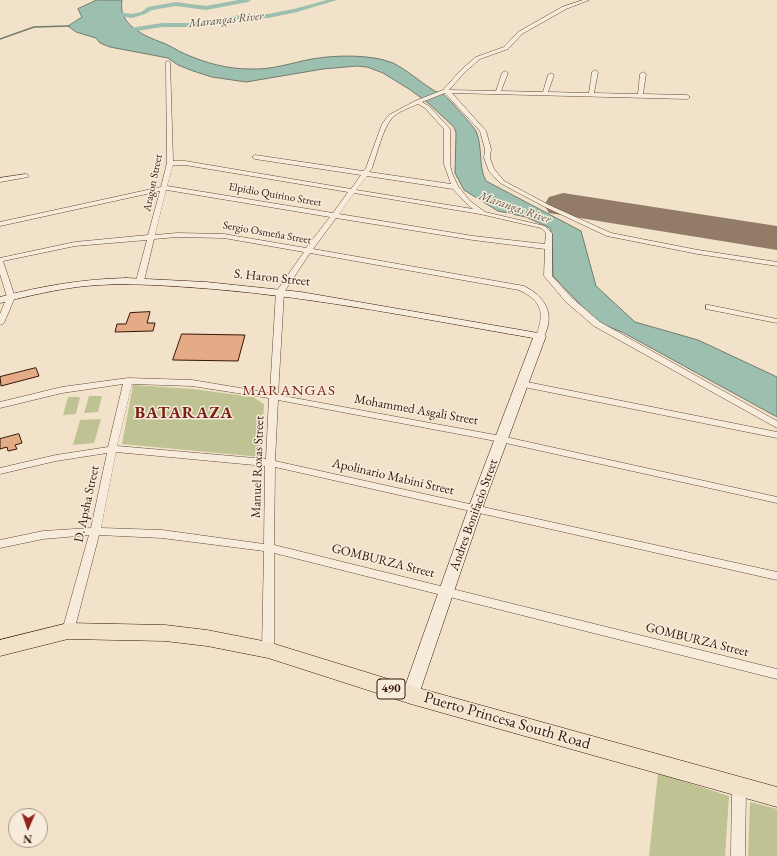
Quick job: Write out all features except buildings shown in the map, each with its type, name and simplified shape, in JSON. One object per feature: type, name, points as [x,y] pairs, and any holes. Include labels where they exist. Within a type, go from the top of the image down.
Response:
[{"type":"main road","name":"Puerto Princesa South Road","points":[[0,648],[68,631],[120,630],[207,638],[268,650],[411,695],[777,797]]},
{"type":"street","points":[[445,91],[463,71],[478,58],[506,48],[520,33],[564,8],[587,0]]},
{"type":"street","name":"Aragon Street","points":[[140,281],[170,162],[168,62]]},
{"type":"street","points":[[591,95],[595,72]]},
{"type":"street","points":[[498,93],[505,73]]},
{"type":"street","points":[[640,96],[643,74]]},
{"type":"street","points":[[545,94],[551,75]]},
{"type":"street","points":[[445,91],[454,98],[483,131],[488,149],[487,158],[491,170],[502,182],[546,206],[609,236],[777,264]]},
{"type":"street","points":[[280,292],[308,251],[365,174],[371,164],[385,124],[391,116],[417,102],[445,91],[687,97]]},
{"type":"street","points":[[417,102],[427,107],[447,129],[447,164],[449,173],[455,187],[468,202],[483,213]]},
{"type":"street","points":[[255,157],[455,187]]},
{"type":"street","points":[[170,162],[185,163],[483,213],[542,227],[549,233],[548,276],[569,300],[596,324],[777,425]]},
{"type":"street","points":[[0,180],[26,176]]},
{"type":"street","name":"Elpidio Quirino Street","points":[[0,224],[164,188],[180,189],[473,238],[549,247]]},
{"type":"street","name":"Sergio Osmeña Street","points":[[0,261],[75,244],[196,235],[224,236],[512,286],[529,291],[536,297],[545,315],[546,320],[540,336]]},
{"type":"street","points":[[0,261],[5,299],[0,323]]},
{"type":"street","name":"S. Haron Street","points":[[5,299],[75,285],[140,281],[280,292],[380,307],[540,336]]},
{"type":"street","name":"Manuel Roxas Street","points":[[268,650],[270,463],[280,292]]},
{"type":"street","points":[[709,307],[777,321]]},
{"type":"street","name":"Andres Bonifacio Street","points":[[411,695],[475,509],[540,336]]},
{"type":"street","name":"Mohammed Asgali Street","points":[[0,405],[62,390],[128,382],[192,383],[239,390],[501,439],[777,500]]},
{"type":"street","name":"D. Apsha Street","points":[[68,631],[95,531],[128,382]]},
{"type":"street","points":[[522,384],[777,435]]},
{"type":"street","name":"Apolinario Mabini Street","points":[[0,470],[56,458],[112,449],[270,463],[777,576]]},
{"type":"street","name":"GOMBURZA Street","points":[[0,544],[43,536],[95,531],[162,534],[269,548],[777,674]]},
{"type":"street","points":[[738,856],[739,786]]},
{"type":"shaded area","points":[[133,385],[193,389],[253,397],[264,404],[261,457],[122,444]]},
{"type":"shaded area","points":[[89,396],[102,396],[98,412],[84,413]]},
{"type":"shaded area","points":[[68,397],[80,397],[76,414],[63,415]]},
{"type":"shaded area","points":[[101,419],[94,443],[73,445],[80,420]]},
{"type":"shaded area","points":[[658,773],[729,796],[725,856],[649,856]]},
{"type":"shaded area","points":[[750,802],[777,809],[777,856],[748,856]]},
{"type":"water","points":[[97,0],[122,0],[123,15],[138,31],[185,54],[217,65],[241,69],[258,69],[312,59],[353,56],[384,60],[393,63],[408,72],[433,90],[444,95],[474,128],[478,137],[482,169],[486,181],[581,231],[596,286],[635,322],[698,340],[777,377],[777,417],[624,333],[597,322],[553,276],[552,234],[550,228],[526,217],[498,211],[464,190],[455,173],[456,133],[454,127],[427,102],[383,73],[367,67],[357,66],[323,69],[246,82],[212,77],[178,65],[168,58],[110,47],[100,43],[96,38],[76,32],[68,26],[82,17],[78,9]]},
{"type":"waterway","name":"Marangas River","points":[[115,11],[122,15],[132,16],[143,13],[150,8],[176,4],[206,8],[248,0]]},
{"type":"waterway","name":"Marangas River","points":[[117,34],[130,30],[162,25],[196,25],[240,17],[268,16],[295,11],[334,0]]},
{"type":"waterway","points":[[0,39],[34,27],[69,26]]},
{"type":"runway","points":[[563,205],[777,238]]},
{"type":"district","name":"MARANGAS","points":[[289,391]]},
{"type":"district","name":"BATARAZA","points":[[184,413]]}]
